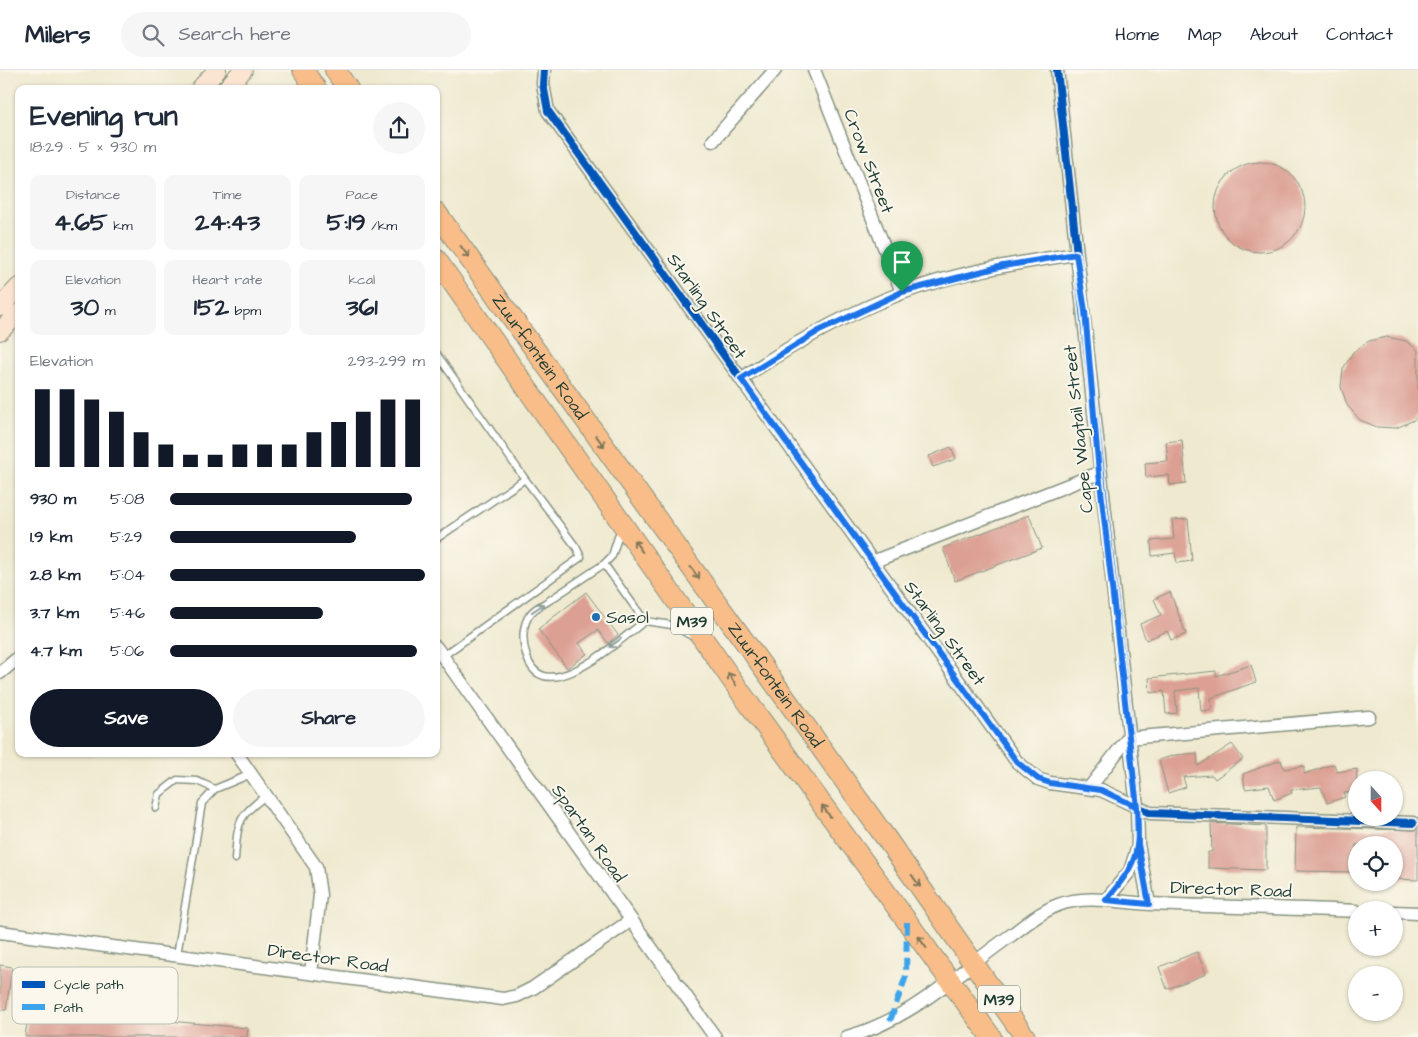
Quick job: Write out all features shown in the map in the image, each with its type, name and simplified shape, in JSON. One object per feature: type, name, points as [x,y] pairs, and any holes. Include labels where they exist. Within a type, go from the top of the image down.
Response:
[{"type":"main road","points":[[204,85],[217,70]]},
{"type":"main road","points":[[230,85],[243,70]]},
{"type":"main road","points":[[303,70],[313,85]]},
{"type":"main road","points":[[335,70],[345,85]]},
{"type":"main road","name":"Zuurfontein Road","points":[[440,218],[1025,1037]]},
{"type":"main road","name":"Zuurfontein Road","points":[[440,266],[717,655],[744,697],[991,1037]]},
{"type":"main road","points":[[0,307],[15,291]]},
{"type":"main road","points":[[0,331],[15,317]]},
{"type":"street","name":"Starling Street","points":[[544,70],[543,84],[548,111],[1017,762],[1038,779],[1050,783],[1090,787],[1150,813],[1413,823]]},
{"type":"street","points":[[712,141],[776,70]]},
{"type":"street","name":"Crow Street","points":[[814,70],[902,292]]},
{"type":"street","name":"Cape Wagtail Street","points":[[1057,70],[1076,254],[1085,311],[1099,473],[1137,807],[1138,844]]},
{"type":"street","points":[[741,379],[817,332],[902,292],[1003,266],[1076,254]]},
{"type":"street","points":[[872,562],[1099,473]]},
{"type":"street","name":"Spartan Road","points":[[440,653],[715,1037]]},
{"type":"street","points":[[0,674],[15,661]]},
{"type":"street","points":[[1090,787],[1128,738],[1369,717]]},
{"type":"street","points":[[239,757],[316,867],[320,895],[310,973]]},
{"type":"street","points":[[1106,900],[1126,877],[1132,866],[1138,844]]},
{"type":"street","points":[[1138,844],[1149,904]]},
{"type":"street","name":"Director Road","points":[[951,981],[973,962],[1032,920],[1057,905],[1084,900],[1348,911]]},
{"type":"street","points":[[1403,912],[1418,913]]},
{"type":"street","name":"Director Road","points":[[0,932],[503,999],[517,996],[533,988],[630,921]]},
{"type":"street","points":[[847,1037],[890,1021],[951,981]]},
{"type":"lane","points":[[440,359],[525,479],[576,546],[581,557],[440,651]]},
{"type":"lane","points":[[440,535],[525,479]]},
{"type":"lane","points":[[622,524],[612,556],[604,564],[531,613],[523,638],[527,659],[539,673],[549,678],[560,677],[574,672],[645,620]]},
{"type":"lane","points":[[604,564],[645,620],[672,625],[686,632],[717,655]]},
{"type":"lane","points":[[177,956],[202,803],[214,789],[251,774]]},
{"type":"lane","points":[[156,808],[160,794],[177,780],[197,781],[214,789]]},
{"type":"lane","points":[[235,859],[238,824],[243,815],[267,795]]},
{"type":"building","points":[[1260,162],[1277,165],[1292,175],[1302,190],[1305,207],[1302,224],[1292,239],[1277,249],[1260,252],[1243,249],[1228,239],[1218,224],[1215,207],[1218,190],[1228,175],[1243,165]]},
{"type":"building","points":[[1387,337],[1406,341],[1418,350],[1418,415],[1414,420],[1396,428],[1377,427],[1360,420],[1347,405],[1341,387],[1343,369],[1353,352],[1369,341]]},
{"type":"building","points":[[1182,440],[1186,483],[1170,485],[1169,475],[1146,477],[1145,463],[1168,461],[1166,442]]},
{"type":"building","points":[[951,447],[956,459],[933,467],[929,456]]},
{"type":"building","points":[[1029,515],[1042,548],[955,581],[943,548]]},
{"type":"building","points":[[1188,519],[1192,561],[1177,563],[1175,553],[1152,556],[1151,541],[1174,539],[1172,520]]},
{"type":"building","points":[[586,592],[618,635],[608,643],[598,630],[579,643],[587,654],[567,668],[538,629]]},
{"type":"building","points":[[1170,592],[1186,634],[1171,640],[1167,631],[1146,640],[1140,624],[1161,615],[1154,599]]},
{"type":"building","points":[[1251,665],[1256,682],[1211,698],[1212,710],[1201,711],[1199,688],[1175,691],[1177,713],[1166,714],[1164,691],[1150,693],[1149,678],[1216,671],[1216,676]]},
{"type":"building","points":[[1232,744],[1243,759],[1215,779],[1212,775],[1183,777],[1186,787],[1168,793],[1159,760],[1175,755],[1197,753],[1198,766]]},
{"type":"building","points":[[1281,760],[1284,769],[1304,766],[1304,774],[1334,764],[1337,772],[1357,769],[1357,771],[1348,771],[1348,793],[1344,793],[1345,797],[1327,803],[1321,787],[1291,790],[1292,793],[1274,800],[1269,786],[1245,789],[1243,774]]},
{"type":"building","points":[[1211,823],[1266,826],[1266,870],[1208,868],[1208,852],[1212,852]]},
{"type":"building","points":[[1296,827],[1418,830],[1418,880],[1403,879],[1403,836],[1348,836],[1348,872],[1295,871]]},
{"type":"building","points":[[1197,952],[1206,974],[1167,989],[1159,967]]},
{"type":"building","points":[[0,965],[12,967],[6,1010],[0,1010]]},
{"type":"building","points":[[178,1022],[248,1028],[247,1037],[25,1037],[27,1024],[178,1024]]},
{"type":"marked path","points":[[890,1021],[906,976],[907,922]]},
{"type":"cycle path","points":[[544,70],[543,84],[548,111],[1017,762],[1038,779],[1050,783],[1101,790],[1150,813],[1413,823]]},
{"type":"cycle path","points":[[1057,70],[1137,807],[1138,844],[1149,904]]},
{"type":"place","name":"Sasol","points":[[596,617]]},
{"type":"route","points":[[902,292],[817,332],[741,379],[1017,762],[1038,779],[1050,783],[1076,785],[1101,790],[1137,807],[1138,844],[1149,904],[1106,900],[1126,877],[1132,866],[1138,844],[1138,826],[1137,807],[1099,473],[1085,311],[1076,254],[1003,266],[902,292]]}]
